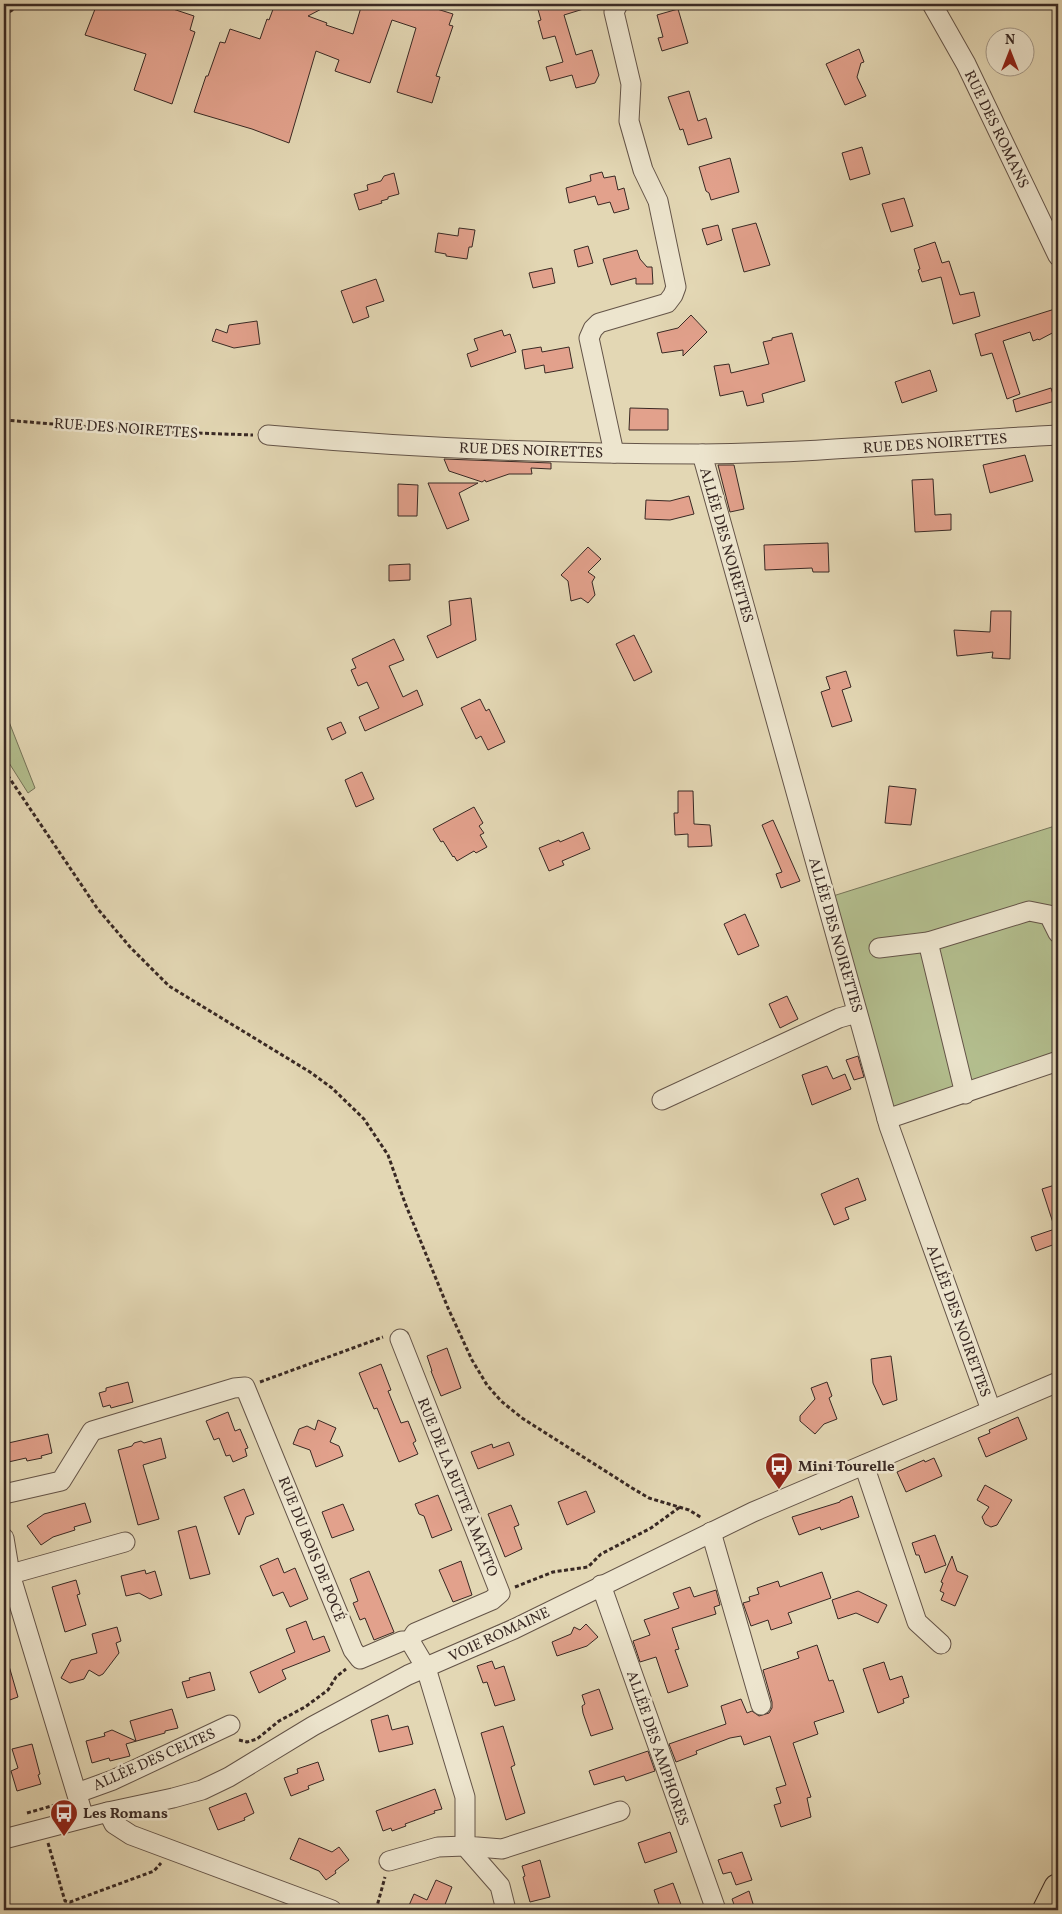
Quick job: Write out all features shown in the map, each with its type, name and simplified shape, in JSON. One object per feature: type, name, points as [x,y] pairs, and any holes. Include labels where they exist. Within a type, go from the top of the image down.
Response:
[{"type":"highway","points":[[1047,1910],[1058,1888]]},
{"type":"street","points":[[614,453],[589,338],[593,329],[599,323],[667,303],[674,295],[676,287],[658,201],[643,170],[629,121],[631,84],[614,12],[618,4]]},
{"type":"street","name":"RUE DES ROMANS","points":[[932,4],[966,64],[1058,256]]},
{"type":"street","name":"RUE DES NOIRETTES","points":[[268,435],[449,448],[702,454],[845,449],[1058,435]]},
{"type":"street","name":"ALLÉE DES NOIRETTES","points":[[702,454],[887,1119],[991,1410]]},
{"type":"street","points":[[879,948],[928,942],[1030,911],[1049,916],[1058,933]]},
{"type":"street","points":[[928,942],[965,1094]]},
{"type":"street","points":[[662,1100],[838,1018],[857,1013]]},
{"type":"street","points":[[887,1119],[1058,1061]]},
{"type":"street","name":"RUE DE LA BUTTE À MATTO","points":[[400,1339],[500,1593],[492,1600],[414,1633],[410,1641]]},
{"type":"street","name":"VOIE ROMAINE","points":[[4,1839],[202,1790],[229,1777],[361,1699],[408,1675],[514,1629],[714,1531],[864,1464],[1058,1382]]},
{"type":"street","points":[[4,1494],[61,1481],[92,1431],[234,1388],[245,1388]]},
{"type":"street","name":"RUE DU BOIS DE POCÉ","points":[[245,1388],[350,1642],[360,1659]]},
{"type":"street","points":[[864,1464],[918,1622],[940,1644]]},
{"type":"street","points":[[714,1531],[761,1705]]},
{"type":"street","points":[[4,1538],[7,1575],[84,1818]]},
{"type":"street","points":[[7,1575],[125,1542]]},
{"type":"street","name":"ALLÉE DES AMPHORES","points":[[601,1585],[716,1910]]},
{"type":"street","points":[[360,1659],[402,1641],[410,1641],[426,1668],[465,1797],[465,1846],[500,1886],[506,1910]]},
{"type":"street","name":"ALLÉE DES CELTES","points":[[77,1793],[113,1780],[230,1724]]},
{"type":"street","points":[[389,1861],[438,1847],[465,1846],[502,1849],[620,1811]]},
{"type":"street","points":[[108,1812],[114,1824],[131,1835],[172,1852],[332,1910]]},
{"type":"path","points":[[4,15],[22,4]]},
{"type":"path","name":"RUE DES NOIRETTES","points":[[4,420],[139,431],[268,435]]},
{"type":"path","points":[[4,770],[97,908],[130,947],[170,986],[310,1072],[332,1088],[364,1119],[388,1155],[415,1229],[472,1360],[487,1385],[501,1401],[522,1418],[632,1488],[650,1498],[697,1514],[714,1531]]},
{"type":"path","points":[[245,1388],[389,1335],[400,1339]]},
{"type":"path","points":[[500,1593],[553,1572],[588,1567],[601,1554],[651,1528],[680,1507]]},
{"type":"path","points":[[230,1724],[238,1740],[247,1742],[256,1739],[278,1721],[305,1707],[328,1690],[336,1677],[360,1659]]},
{"type":"path","points":[[22,1815],[66,1802],[77,1793]]},
{"type":"path","points":[[44,1828],[64,1902],[70,1902],[154,1870],[172,1852]]},
{"type":"path","points":[[376,1910],[389,1861]]},
{"type":"green space","points":[[4,709],[35,788],[28,793],[4,755]]},
{"type":"green space","points":[[1058,825],[1058,1069],[894,1125],[833,896]]},
{"type":"building","points":[[97,4],[158,4],[194,16],[190,30],[195,32],[172,104],[134,90],[146,54],[85,35]]},
{"type":"building","points":[[275,4],[331,4],[308,16],[327,23],[326,25],[353,34],[362,4],[439,4],[437,9],[453,14],[449,25],[453,26],[436,76],[440,77],[432,103],[397,92],[416,28],[392,20],[370,83],[335,71],[339,60],[316,51],[289,143],[252,129],[194,112],[220,42],[225,43],[230,29],[260,39]]},
{"type":"building","points":[[546,4],[590,4],[590,7],[564,15],[576,55],[592,50],[599,75],[595,83],[576,88],[572,75],[550,81],[546,67],[563,62],[555,36],[543,39],[538,21],[541,20],[537,6]]},
{"type":"building","points":[[678,9],[688,43],[662,51],[658,38],[663,37],[657,15]]},
{"type":"building","points":[[859,49],[864,62],[861,63],[857,77],[866,96],[845,105],[826,64]]},
{"type":"building","points":[[689,91],[698,121],[706,118],[712,138],[688,145],[683,129],[680,130],[668,97]]},
{"type":"building","points":[[862,147],[870,174],[850,180],[842,153]]},
{"type":"building","points":[[730,158],[739,192],[711,200],[709,193],[706,191],[699,167]]},
{"type":"building","points":[[602,172],[604,178],[615,176],[618,190],[624,188],[629,209],[614,213],[610,202],[598,205],[595,196],[569,203],[566,188],[591,181],[590,175]]},
{"type":"building","points":[[394,173],[399,194],[388,197],[388,199],[381,201],[382,203],[359,210],[354,194],[368,190],[367,185],[381,181],[384,176]]},
{"type":"building","points":[[904,198],[913,226],[891,232],[882,204]]},
{"type":"building","points":[[756,223],[770,265],[744,272],[732,229]]},
{"type":"building","points":[[718,225],[722,240],[707,245],[702,229]]},
{"type":"building","points":[[459,228],[475,230],[472,247],[469,247],[467,259],[446,256],[446,254],[435,252],[438,233],[458,236]]},
{"type":"building","points":[[935,242],[942,263],[949,261],[960,295],[974,292],[980,316],[953,324],[941,277],[922,282],[914,249]]},
{"type":"building","points":[[588,246],[593,263],[578,267],[574,250]]},
{"type":"building","points":[[637,250],[640,259],[647,267],[652,267],[653,284],[636,284],[636,278],[611,285],[603,259]]},
{"type":"building","points":[[552,268],[555,283],[533,288],[529,273]]},
{"type":"building","points":[[376,279],[384,301],[366,307],[369,317],[353,323],[341,291]]},
{"type":"building","points":[[1058,308],[1058,330],[1039,340],[1033,341],[1030,332],[1003,341],[1020,394],[1007,399],[992,353],[981,356],[975,334]]},
{"type":"building","points":[[691,315],[707,332],[683,356],[683,350],[662,353],[657,333],[678,328]]},
{"type":"building","points":[[257,321],[260,344],[234,348],[212,341],[216,329],[227,333],[229,325]]},
{"type":"building","points":[[502,330],[504,336],[510,334],[516,352],[471,367],[467,354],[478,350],[474,339]]},
{"type":"building","points":[[792,333],[805,381],[762,394],[764,402],[747,406],[743,391],[720,396],[714,366],[729,364],[731,373],[769,364],[763,342]]},
{"type":"building","points":[[541,347],[542,352],[569,347],[573,368],[545,373],[544,365],[525,369],[522,350]]},
{"type":"building","points":[[930,370],[937,391],[902,403],[895,382]]},
{"type":"building","points":[[1051,388],[1055,401],[1016,412],[1013,400]]},
{"type":"building","points":[[630,408],[668,409],[668,430],[629,430]]},
{"type":"building","points":[[1025,455],[1033,481],[990,493],[983,465]]},
{"type":"building","points":[[444,459],[551,463],[551,469],[531,468],[532,474],[509,474],[482,482],[449,471]]},
{"type":"building","points":[[718,465],[734,465],[744,509],[730,512]]},
{"type":"building","points":[[933,479],[935,515],[951,514],[951,530],[915,532],[912,480]]},
{"type":"building","points":[[428,483],[478,483],[459,493],[469,520],[447,529]]},
{"type":"building","points":[[398,484],[418,485],[417,516],[398,516]]},
{"type":"building","points":[[689,496],[694,514],[670,520],[645,519],[646,500],[670,501]]},
{"type":"building","points":[[828,543],[829,572],[813,572],[812,568],[765,570],[764,545]]},
{"type":"building","points":[[588,547],[601,559],[588,572],[595,577],[592,582],[595,595],[588,603],[581,598],[571,601],[568,581],[561,575]]},
{"type":"building","points":[[410,564],[410,580],[389,581],[389,565]]},
{"type":"building","points":[[471,598],[476,640],[437,658],[427,636],[451,625],[449,601]]},
{"type":"building","points":[[991,611],[1011,611],[1010,659],[992,658],[993,652],[957,656],[954,630],[990,632]]},
{"type":"building","points":[[634,635],[652,672],[634,681],[616,644]]},
{"type":"building","points":[[394,639],[404,660],[389,666],[403,697],[417,690],[423,705],[365,731],[359,717],[379,708],[367,682],[358,686],[351,670],[356,668],[352,659]]},
{"type":"building","points":[[846,671],[851,687],[842,690],[852,721],[832,727],[821,692],[830,689],[826,677]]},
{"type":"building","points":[[480,699],[486,711],[489,709],[505,742],[488,750],[481,736],[476,739],[461,708]]},
{"type":"building","points":[[341,722],[346,733],[332,740],[327,728]]},
{"type":"building","points":[[362,772],[374,799],[356,807],[345,780]]},
{"type":"building","points":[[889,786],[916,789],[911,825],[885,823]]},
{"type":"building","points":[[678,791],[693,791],[694,824],[710,825],[712,846],[688,847],[688,834],[675,835],[674,813],[678,813]]},
{"type":"building","points":[[474,807],[483,823],[479,826],[484,833],[480,835],[487,847],[476,853],[474,851],[457,861],[433,829]]},
{"type":"building","points":[[773,820],[800,881],[781,888],[776,874],[782,872],[762,825]]},
{"type":"building","points":[[583,832],[590,849],[562,861],[564,865],[549,871],[539,848],[559,840],[560,842]]},
{"type":"building","points":[[745,914],[759,946],[738,955],[724,924]]},
{"type":"building","points":[[787,996],[798,1019],[780,1028],[769,1004]]},
{"type":"building","points":[[858,1056],[864,1077],[854,1080],[846,1060]]},
{"type":"building","points":[[827,1066],[833,1079],[845,1074],[851,1089],[812,1105],[802,1075]]},
{"type":"building","points":[[858,1178],[866,1200],[845,1208],[849,1219],[834,1225],[821,1194]]},
{"type":"building","points":[[1058,1184],[1058,1243],[1036,1251],[1031,1237],[1055,1229],[1042,1189]]},
{"type":"building","points":[[447,1348],[461,1388],[441,1396],[427,1356]]},
{"type":"building","points":[[891,1356],[897,1400],[883,1405],[873,1383],[871,1359]]},
{"type":"building","points":[[381,1364],[391,1390],[388,1391],[401,1423],[408,1421],[416,1441],[413,1443],[418,1454],[399,1462],[377,1408],[374,1409],[359,1373]]},
{"type":"building","points":[[128,1382],[133,1402],[111,1408],[110,1405],[103,1407],[99,1393],[106,1391],[106,1388]]},
{"type":"building","points":[[827,1382],[832,1396],[829,1398],[837,1419],[824,1424],[815,1434],[800,1421],[800,1416],[815,1399],[811,1388]]},
{"type":"building","points":[[228,1412],[235,1431],[240,1429],[248,1448],[245,1449],[247,1456],[233,1462],[230,1455],[226,1456],[219,1438],[214,1440],[206,1421]]},
{"type":"building","points":[[1018,1417],[1027,1439],[986,1457],[978,1438],[990,1433],[989,1430]]},
{"type":"building","points":[[318,1420],[336,1428],[330,1442],[339,1446],[343,1456],[316,1467],[310,1450],[293,1444],[299,1429],[307,1426],[315,1430]]},
{"type":"building","points":[[48,1434],[52,1453],[41,1456],[42,1458],[27,1461],[26,1458],[4,1463],[4,1444]]},
{"type":"building","points":[[161,1438],[166,1458],[143,1465],[159,1519],[138,1525],[118,1450],[141,1441],[144,1443]]},
{"type":"building","points":[[509,1442],[514,1455],[478,1469],[471,1452],[492,1444],[493,1448]]},
{"type":"building","points":[[934,1458],[942,1476],[906,1492],[897,1472],[924,1460],[925,1462]]},
{"type":"building","points":[[985,1485],[1012,1500],[997,1525],[991,1527],[985,1524],[982,1517],[989,1507],[977,1500]]},
{"type":"building","points":[[244,1489],[254,1514],[246,1517],[239,1535],[224,1497]]},
{"type":"building","points":[[586,1491],[595,1512],[567,1525],[558,1502]]},
{"type":"building","points":[[438,1495],[452,1530],[432,1538],[424,1516],[419,1514],[415,1504]]},
{"type":"building","points":[[852,1496],[859,1517],[821,1530],[820,1527],[799,1535],[792,1517],[840,1502]]},
{"type":"building","points":[[85,1503],[91,1522],[74,1527],[75,1530],[53,1537],[41,1545],[27,1526],[44,1514]]},
{"type":"building","points":[[343,1504],[354,1530],[332,1538],[322,1512]]},
{"type":"building","points":[[511,1505],[519,1525],[514,1527],[522,1549],[505,1557],[488,1514]]},
{"type":"building","points":[[196,1526],[210,1574],[190,1579],[178,1531]]},
{"type":"building","points":[[935,1535],[946,1565],[925,1573],[919,1555],[916,1555],[912,1543]]},
{"type":"building","points":[[952,1556],[957,1571],[968,1576],[955,1606],[941,1600],[944,1593],[940,1591],[943,1583],[941,1582]]},
{"type":"building","points":[[278,1558],[284,1573],[295,1568],[308,1599],[290,1607],[283,1592],[273,1596],[260,1566]]},
{"type":"building","points":[[461,1561],[472,1595],[453,1602],[439,1570]]},
{"type":"building","points":[[145,1570],[146,1574],[155,1571],[162,1595],[150,1599],[139,1593],[126,1596],[121,1576]]},
{"type":"building","points":[[369,1571],[394,1632],[374,1640],[365,1618],[360,1620],[353,1603],[358,1601],[350,1579]]},
{"type":"building","points":[[822,1572],[831,1598],[788,1613],[792,1623],[771,1630],[768,1620],[751,1626],[743,1603],[750,1601],[749,1597],[759,1594],[757,1588],[778,1581],[780,1587]]},
{"type":"building","points":[[76,1580],[80,1594],[77,1595],[86,1625],[65,1632],[52,1587]]},
{"type":"building","points":[[690,1587],[694,1597],[716,1590],[720,1605],[714,1607],[716,1614],[672,1628],[679,1649],[675,1650],[688,1686],[668,1693],[656,1657],[640,1662],[633,1641],[650,1635],[644,1620],[679,1608],[673,1593]]},
{"type":"building","points":[[858,1591],[887,1605],[878,1623],[856,1613],[838,1619],[832,1600]]},
{"type":"building","points":[[306,1621],[313,1640],[324,1636],[330,1651],[282,1670],[286,1679],[259,1693],[250,1672],[295,1652],[286,1629]]},
{"type":"building","points":[[586,1624],[598,1637],[587,1646],[557,1656],[552,1642],[571,1634],[574,1627],[580,1630]]},
{"type":"building","points":[[117,1627],[121,1641],[116,1643],[119,1653],[103,1674],[99,1676],[89,1670],[84,1679],[70,1683],[61,1678],[71,1660],[97,1653],[92,1634]]},
{"type":"building","points":[[817,1645],[829,1681],[833,1680],[844,1712],[814,1722],[818,1734],[793,1743],[811,1797],[807,1798],[811,1817],[781,1827],[774,1805],[781,1803],[776,1788],[786,1785],[770,1736],[744,1745],[741,1736],[730,1738],[696,1751],[697,1754],[676,1762],[669,1744],[726,1724],[721,1706],[741,1699],[747,1713],[752,1711],[759,1716],[769,1713],[772,1708],[772,1702],[763,1670],[799,1658],[797,1652]]},
{"type":"building","points":[[7,1659],[18,1697],[4,1702],[4,1660]]},
{"type":"building","points":[[492,1661],[495,1669],[504,1666],[515,1700],[495,1706],[487,1682],[483,1683],[477,1666]]},
{"type":"building","points":[[884,1662],[890,1680],[902,1676],[909,1697],[903,1699],[904,1703],[878,1713],[863,1669]]},
{"type":"building","points":[[210,1672],[215,1690],[187,1698],[182,1682]]},
{"type":"building","points":[[599,1689],[613,1729],[591,1736],[583,1713],[582,1706],[585,1704],[582,1695]]},
{"type":"building","points":[[172,1709],[178,1728],[165,1731],[165,1733],[126,1744],[130,1756],[110,1761],[109,1758],[92,1763],[86,1741],[105,1736],[104,1733],[112,1730],[136,1741],[130,1721]]},
{"type":"building","points":[[388,1715],[392,1730],[408,1726],[413,1744],[379,1752],[371,1720]]},
{"type":"building","points":[[503,1726],[515,1765],[511,1767],[525,1813],[506,1820],[481,1733]]},
{"type":"building","points":[[32,1744],[41,1784],[17,1791],[11,1771],[18,1768],[12,1749]]},
{"type":"building","points":[[648,1751],[655,1771],[626,1781],[624,1776],[594,1785],[589,1771]]},
{"type":"building","points":[[318,1762],[324,1780],[308,1786],[309,1789],[291,1796],[284,1778],[298,1773],[297,1769]]},
{"type":"building","points":[[435,1789],[442,1809],[405,1824],[406,1826],[392,1831],[391,1828],[383,1831],[376,1811]]},
{"type":"building","points":[[246,1793],[254,1813],[244,1818],[245,1820],[218,1830],[209,1808]]},
{"type":"building","points":[[670,1832],[677,1852],[645,1863],[638,1843]]},
{"type":"building","points":[[299,1838],[332,1852],[339,1847],[349,1860],[326,1880],[319,1871],[290,1859]]},
{"type":"building","points":[[742,1852],[752,1880],[736,1885],[731,1872],[723,1874],[718,1860]]},
{"type":"building","points":[[540,1860],[550,1897],[530,1902],[522,1866]]},
{"type":"building","points":[[436,1880],[452,1887],[444,1907],[452,1910],[407,1910],[414,1894],[427,1900]]},
{"type":"building","points":[[673,1883],[683,1910],[661,1910],[654,1890]]},
{"type":"building","points":[[749,1891],[755,1910],[736,1910],[732,1899]]},
{"type":"place","name":"Mini Tourelle","points":[[779,1490]]},
{"type":"place","name":"Les Romans","points":[[64,1837]]}]
